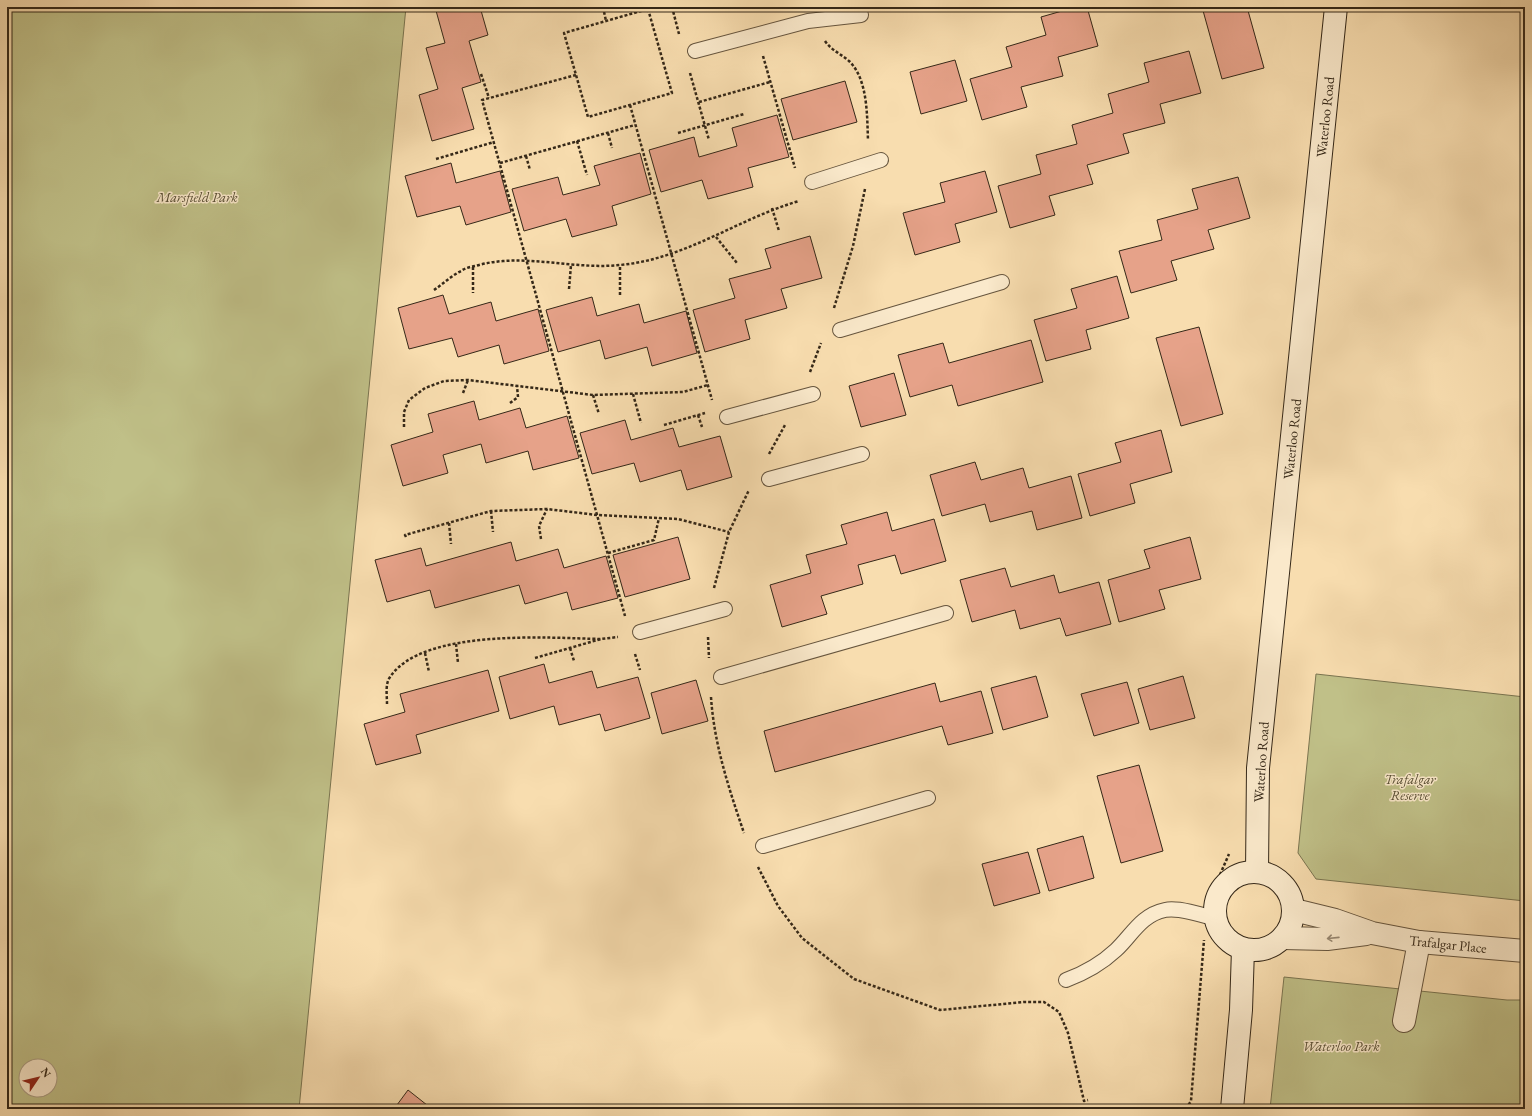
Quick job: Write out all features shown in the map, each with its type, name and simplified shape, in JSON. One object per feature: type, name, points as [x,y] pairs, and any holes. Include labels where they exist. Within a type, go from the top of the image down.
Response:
[{"type":"street","name":"Waterloo Road","points":[[1257,872],[1258,768],[1336,7]]},
{"type":"street","points":[[1257,872],[1271,875],[1284,885],[1291,897],[1294,910],[1291,926],[1283,938],[1269,948],[1256,950],[1243,948],[1230,942],[1221,932],[1216,919],[1216,905],[1220,892],[1226,884],[1237,876],[1257,872]]},
{"type":"street","name":"Trafalgar Place","points":[[1294,910],[1335,920],[1372,933],[1419,942],[1525,951]]},
{"type":"street","name":"Trafalgar Place","points":[[1283,938],[1327,939],[1372,933]]},
{"type":"street","points":[[1404,1021],[1419,942]]},
{"type":"street","points":[[1232,1109],[1241,1010],[1243,948]]},
{"type":"lane","points":[[695,51],[808,21],[861,15]]},
{"type":"lane","points":[[812,182],[881,160]]},
{"type":"lane","points":[[840,330],[1002,282]]},
{"type":"lane","points":[[721,414],[813,394]]},
{"type":"lane","points":[[769,479],[862,454]]},
{"type":"lane","points":[[640,632],[725,609]]},
{"type":"lane","points":[[722,677],[946,613]]},
{"type":"lane","points":[[763,846],[928,798]]},
{"type":"lane","points":[[1066,980],[1099,965],[1117,949],[1132,931],[1148,916],[1166,909],[1194,912],[1216,919]]},
{"type":"path","points":[[602,7],[606,21]]},
{"type":"path","points":[[648,9],[672,94],[588,117],[576,75],[564,33],[648,9]]},
{"type":"path","points":[[761,50],[795,170]]},
{"type":"path","points":[[481,74],[489,99]]},
{"type":"path","points":[[576,75],[482,100],[626,621]]},
{"type":"path","points":[[698,102],[770,82]]},
{"type":"path","points":[[630,105],[708,385],[721,414],[698,415],[664,424]]},
{"type":"path","points":[[678,133],[744,114]]},
{"type":"path","points":[[500,163],[635,125]]},
{"type":"path","points":[[608,133],[612,148]]},
{"type":"path","points":[[577,141],[586,175]]},
{"type":"path","points":[[436,159],[494,142]]},
{"type":"path","points":[[526,156],[530,170]]},
{"type":"path","points":[[434,290],[462,270],[493,261],[527,260],[571,265],[620,265],[671,254],[716,237],[772,208],[815,196],[812,182]]},
{"type":"path","points":[[772,208],[779,231]]},
{"type":"path","points":[[716,237],[737,263]]},
{"type":"path","points":[[569,289],[571,265]]},
{"type":"path","points":[[620,265],[620,294]]},
{"type":"path","points":[[473,267],[473,293]]},
{"type":"path","points":[[404,427],[404,412],[409,400],[425,388],[444,380],[468,380],[593,395],[683,392],[708,385]]},
{"type":"path","points":[[463,394],[468,380]]},
{"type":"path","points":[[510,403],[518,397],[517,386]]},
{"type":"path","points":[[633,394],[641,423]]},
{"type":"path","points":[[593,395],[599,414]]},
{"type":"path","points":[[698,415],[702,427]]},
{"type":"path","points":[[541,539],[539,526],[547,509]]},
{"type":"path","points":[[406,536],[405,535],[491,511],[547,509],[597,515],[678,519],[729,532]]},
{"type":"path","points":[[491,511],[493,532]]},
{"type":"path","points":[[608,553],[654,540],[659,518]]},
{"type":"path","points":[[449,523],[451,544]]},
{"type":"path","points":[[387,704],[386,691],[390,678],[402,664],[425,653],[456,644],[492,638],[602,639],[623,637]]},
{"type":"path","points":[[535,658],[602,639]]},
{"type":"path","points":[[456,644],[458,663]]},
{"type":"path","points":[[570,648],[574,661]]},
{"type":"path","points":[[634,650],[640,670]]},
{"type":"path","points":[[425,653],[429,672]]},
{"type":"path","points":[[725,778],[744,835]]},
{"type":"path","points":[[756,863],[778,906],[802,938],[854,979],[940,1010],[1024,1002],[1044,1002],[1059,1012],[1068,1033],[1084,1101],[1088,1100]]},
{"type":"green space","name":"Marsfield Park","points":[[7,7],[406,7],[299,1109],[7,1109]]},
{"type":"green space","name":"Trafalgar Reserve","points":[[1316,674],[1525,697],[1525,901],[1316,879],[1298,853]]},
{"type":"green space","name":"Waterloo Park","points":[[1284,977],[1507,1000],[1525,1000],[1525,1109],[1270,1109]]},
{"type":"building","points":[[435,7],[480,7],[488,35],[469,41],[481,82],[462,88],[474,129],[432,141],[419,95],[438,89],[426,48],[445,43]]},
{"type":"building","points":[[1076,7],[1087,7],[1098,46],[1058,57],[1063,76],[1021,87],[1027,107],[982,120],[970,79],[1012,67],[1006,47],[1046,35],[1041,17]]},
{"type":"building","points":[[1202,7],[1247,7],[1264,68],[1222,79]]},
{"type":"building","points":[[1189,51],[1201,93],[1160,104],[1165,123],[1123,134],[1129,153],[1087,165],[1093,184],[1049,196],[1055,215],[1010,228],[998,186],[1041,174],[1036,155],[1077,144],[1072,125],[1113,113],[1108,94],[1149,82],[1144,63]]},
{"type":"building","points":[[955,60],[967,101],[921,114],[910,72]]},
{"type":"building","points":[[845,81],[857,122],[793,140],[781,99]]},
{"type":"building","points":[[777,115],[789,157],[748,168],[753,187],[708,199],[702,180],[661,192],[649,150],[694,137],[699,157],[737,146],[732,128]]},
{"type":"building","points":[[640,153],[651,194],[612,206],[617,225],[572,237],[566,219],[524,231],[512,189],[558,177],[563,195],[600,185],[594,166]]},
{"type":"building","points":[[451,163],[456,183],[500,171],[511,212],[466,225],[460,206],[417,217],[405,176]]},
{"type":"building","points":[[985,171],[997,212],[955,224],[960,242],[915,255],[903,213],[945,202],[940,183]]},
{"type":"building","points":[[1238,177],[1250,218],[1208,230],[1214,249],[1171,261],[1177,280],[1131,293],[1119,251],[1162,240],[1157,220],[1198,209],[1192,189]]},
{"type":"building","points":[[810,236],[822,278],[781,289],[787,308],[745,320],[750,339],[705,352],[693,310],[735,298],[729,279],[771,268],[765,249]]},
{"type":"building","points":[[1117,276],[1129,318],[1086,330],[1091,349],[1046,361],[1034,320],[1077,308],[1071,289]]},
{"type":"building","points":[[443,295],[449,314],[491,302],[496,321],[538,309],[549,351],[504,364],[499,345],[458,357],[452,338],[409,349],[398,308]]},
{"type":"building","points":[[592,297],[597,316],[639,304],[644,323],[686,311],[697,353],[652,366],[647,347],[605,359],[600,340],[558,352],[546,310]]},
{"type":"building","points":[[1199,327],[1223,414],[1181,426],[1156,338]]},
{"type":"building","points":[[1031,340],[1043,382],[958,406],[952,385],[910,397],[898,355],[943,343],[949,363]]},
{"type":"building","points":[[894,373],[906,415],[861,427],[849,386]]},
{"type":"building","points":[[474,401],[479,420],[520,408],[526,428],[567,416],[579,458],[533,470],[528,451],[486,463],[481,444],[443,455],[448,473],[403,486],[391,445],[433,432],[428,414]]},
{"type":"building","points":[[625,420],[631,440],[673,428],[679,447],[720,436],[732,477],[687,490],[681,470],[640,482],[634,463],[592,474],[580,433]]},
{"type":"building","points":[[1161,430],[1172,472],[1130,484],[1135,503],[1090,516],[1078,474],[1121,462],[1115,443]]},
{"type":"building","points":[[975,462],[981,480],[1023,468],[1029,488],[1071,476],[1082,518],[1037,530],[1032,511],[990,522],[985,504],[942,516],[930,475]]},
{"type":"building","points":[[887,512],[892,531],[934,519],[946,561],[901,574],[895,555],[858,565],[863,584],[821,596],[827,614],[782,627],[770,585],[811,573],[806,555],[847,544],[841,525]]},
{"type":"building","points":[[678,537],[690,579],[625,597],[613,555]]},
{"type":"building","points":[[1190,537],[1201,579],[1159,590],[1165,609],[1119,622],[1108,580],[1150,568],[1144,550]]},
{"type":"building","points":[[511,542],[516,561],[558,549],[564,568],[606,556],[618,598],[572,610],[567,592],[525,604],[519,585],[435,608],[430,590],[387,602],[375,560],[421,548],[426,566]]},
{"type":"building","points":[[1005,568],[1011,587],[1054,575],[1059,593],[1099,582],[1111,624],[1066,636],[1060,618],[1020,629],[1015,610],[972,622],[960,580]]},
{"type":"building","points":[[544,664],[549,683],[592,671],[597,688],[638,677],[650,718],[605,731],[600,714],[559,725],[554,706],[510,719],[499,677]]},
{"type":"building","points":[[488,670],[499,711],[416,735],[421,753],[376,765],[364,724],[405,712],[400,694]]},
{"type":"building","points":[[1036,676],[1048,717],[1003,730],[991,688]]},
{"type":"building","points":[[1183,676],[1195,718],[1150,730],[1138,689]]},
{"type":"building","points":[[696,680],[708,721],[662,734],[651,693]]},
{"type":"building","points":[[1127,682],[1139,723],[1094,736],[1081,694]]},
{"type":"building","points":[[935,683],[940,702],[981,691],[993,733],[948,745],[942,726],[775,772],[764,731]]},
{"type":"building","points":[[1139,765],[1163,851],[1121,863],[1097,776]]},
{"type":"building","points":[[1083,836],[1094,878],[1049,891],[1037,849]]},
{"type":"building","points":[[1028,852],[1040,893],[994,906],[982,864]]},
{"type":"building","points":[[408,1090],[432,1109],[394,1109]]}]
